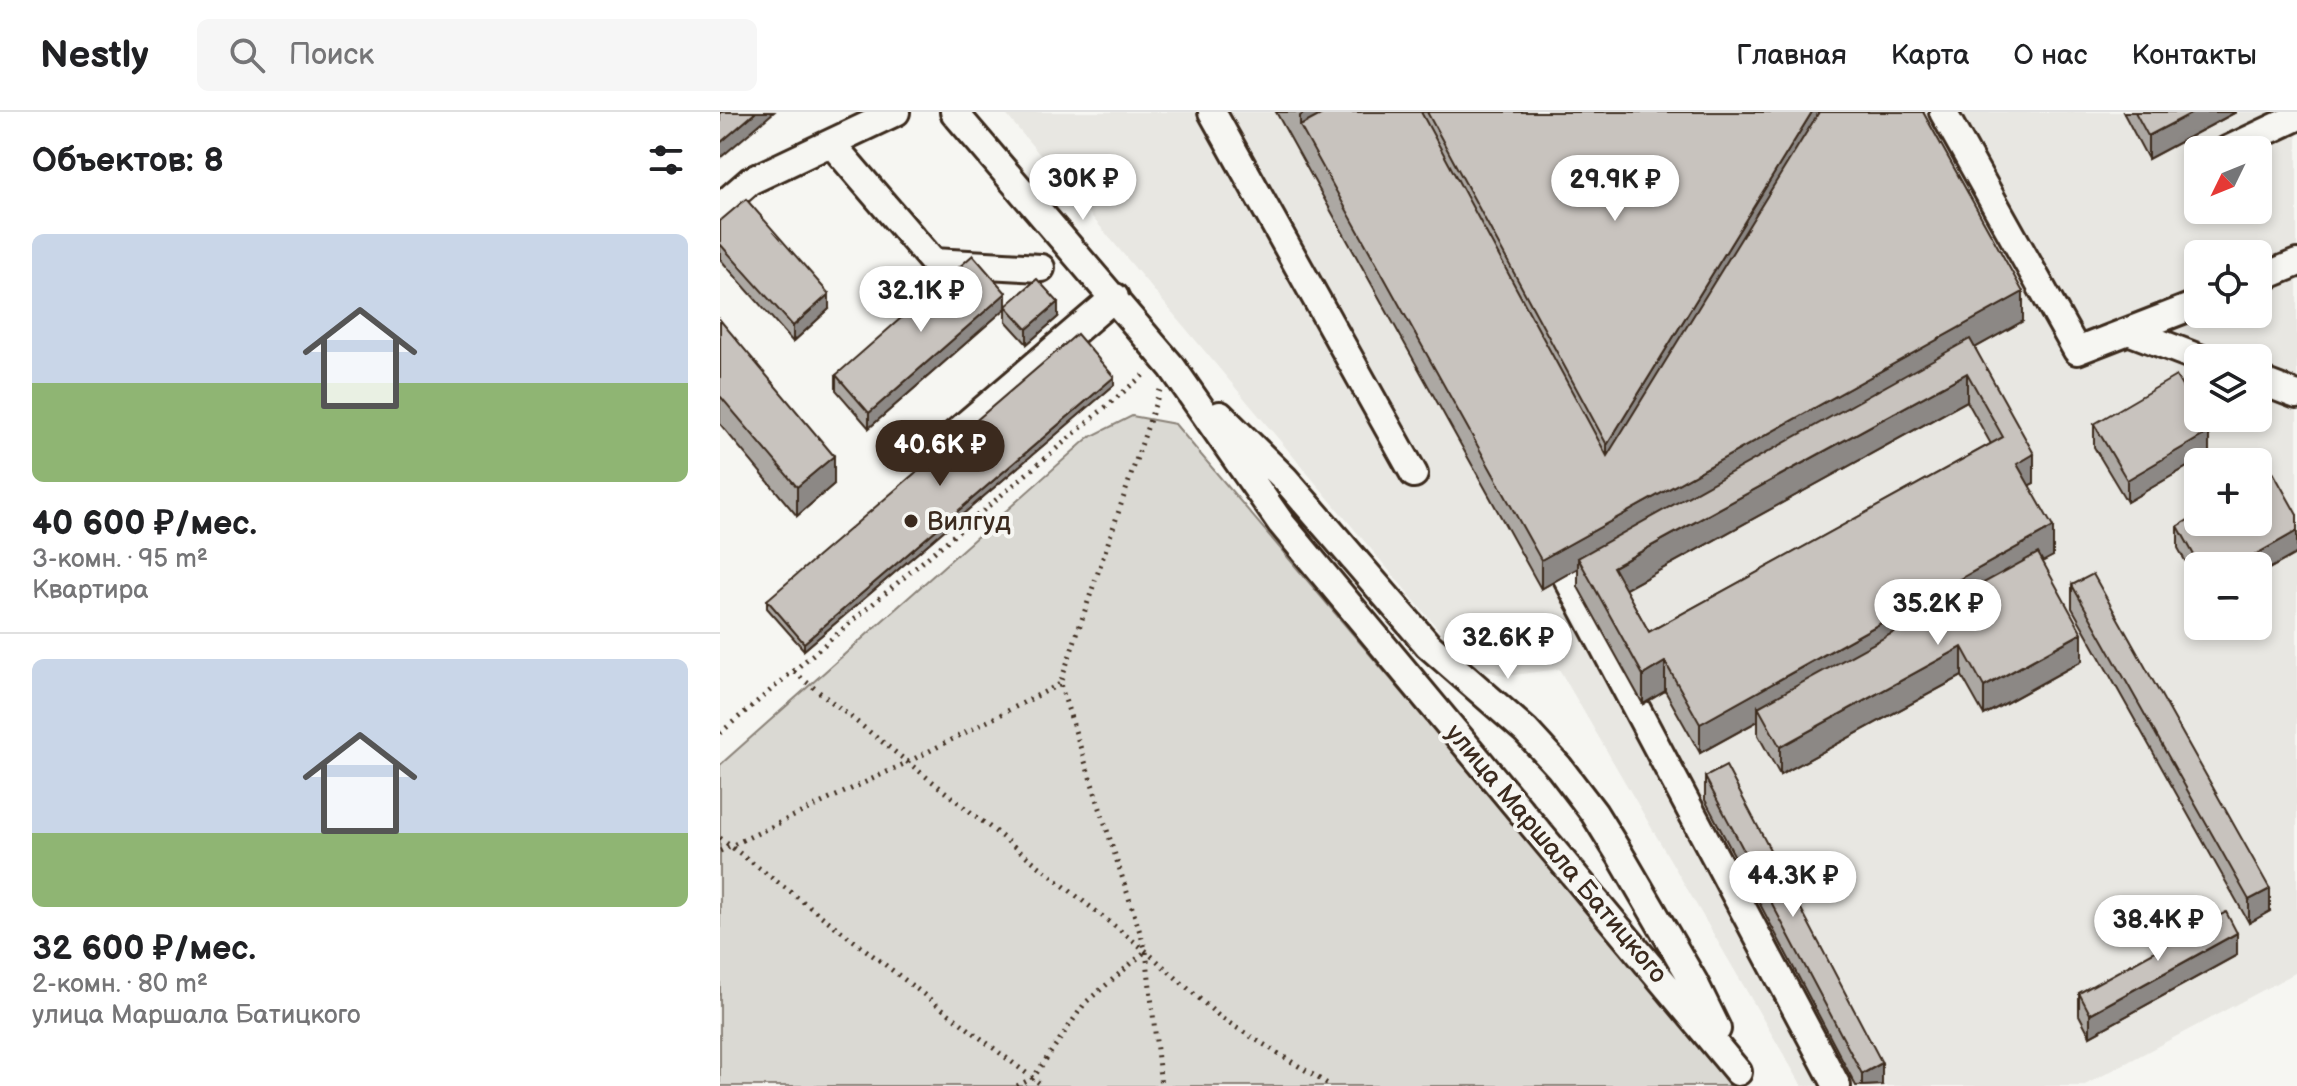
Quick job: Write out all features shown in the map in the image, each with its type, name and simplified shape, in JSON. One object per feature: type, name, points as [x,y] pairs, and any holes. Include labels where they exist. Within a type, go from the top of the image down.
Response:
[{"type":"street","points":[[720,207],[750,181],[896,112]]},
{"type":"street","name":"улица Маршала Батицкого","points":[[954,112],[1168,362],[1281,523],[1742,1079]]},
{"type":"street","points":[[1212,112],[1414,474]]},
{"type":"street","points":[[1943,112],[2077,351],[2184,310]]},
{"type":"street","points":[[2257,136],[2297,117]]},
{"type":"street","points":[[831,143],[933,262],[1041,268]]},
{"type":"street","points":[[2272,273],[2297,263]]},
{"type":"street","points":[[928,457],[1115,297]]},
{"type":"street","points":[[2131,332],[2184,352]]},
{"type":"street","name":"улица Маршала Батицкого","points":[[1168,362],[1285,479],[1428,645],[1526,731],[1559,767],[1594,813],[1620,855],[1694,982],[1742,1079]]},
{"type":"street","points":[[2272,385],[2297,395]]},
{"type":"street","points":[[1534,518],[1837,1086]]},
{"type":"street","points":[[1549,545],[1576,530]]},
{"type":"path","points":[[720,733],[1168,362]]},
{"type":"path","points":[[1161,1086],[1146,951],[1060,684],[1168,362]]},
{"type":"path","points":[[794,672],[1146,951],[1221,1018],[1331,1086]]},
{"type":"path","points":[[720,851],[908,762],[1060,684]]},
{"type":"path","points":[[720,838],[1043,1086]]},
{"type":"path","points":[[1017,1086],[1033,1078],[1085,1003],[1146,951]]},
{"type":"shaded area","points":[[1004,112],[2297,112],[2297,972],[2083,1086],[1802,1086],[1559,669],[1506,676],[1470,667]]},
{"type":"shaded area","points":[[1132,416],[1175,424],[1714,1061],[1729,1086],[720,1086],[720,765],[1088,438]]},
{"type":"building","points":[[720,112],[756,112],[720,143]]},
{"type":"building","points":[[1326,112],[1421,112],[1607,456],[1819,112],[1923,112],[2023,292],[1541,560],[1300,126]]},
{"type":"building","points":[[1427,112],[1812,112],[1607,445]]},
{"type":"building","points":[[2135,112],[2194,112],[2148,136]]},
{"type":"building","points":[[746,199],[829,294],[793,326],[720,244],[720,221]]},
{"type":"building","points":[[973,255],[1006,293],[869,413],[836,375]]},
{"type":"building","points":[[1037,279],[1058,302],[1027,329],[1006,306]]},
{"type":"building","points":[[720,320],[834,456],[797,487],[720,396]]},
{"type":"building","points":[[1077,334],[1114,377],[804,643],[767,600]]},
{"type":"building","points":[[1970,339],[2034,454],[2017,464],[2053,527],[1700,724],[1665,662],[1643,675],[1578,558]],"holes":[[[1967,373],[2003,437],[1649,632],[1613,567]]]},
{"type":"building","points":[[2176,376],[2184,390],[2184,432],[2209,432],[2127,480],[2094,424]]},
{"type":"building","points":[[2272,473],[2297,515],[2297,531],[2260,552],[2192,552],[2178,526],[2184,522],[2184,536],[2272,536]]},
{"type":"building","points":[[2038,553],[2082,633],[1984,687],[1962,647],[1780,747],[1758,707]]},
{"type":"building","points":[[2093,574],[2270,889],[2249,900],[2072,585]]},
{"type":"building","points":[[1726,766],[1882,1063],[1862,1074],[1705,777]]},
{"type":"building","points":[[2226,912],[2237,933],[2090,1014],[2079,993]]},
{"type":"place","name":"Вилгуд","points":[[911,521]]}]
